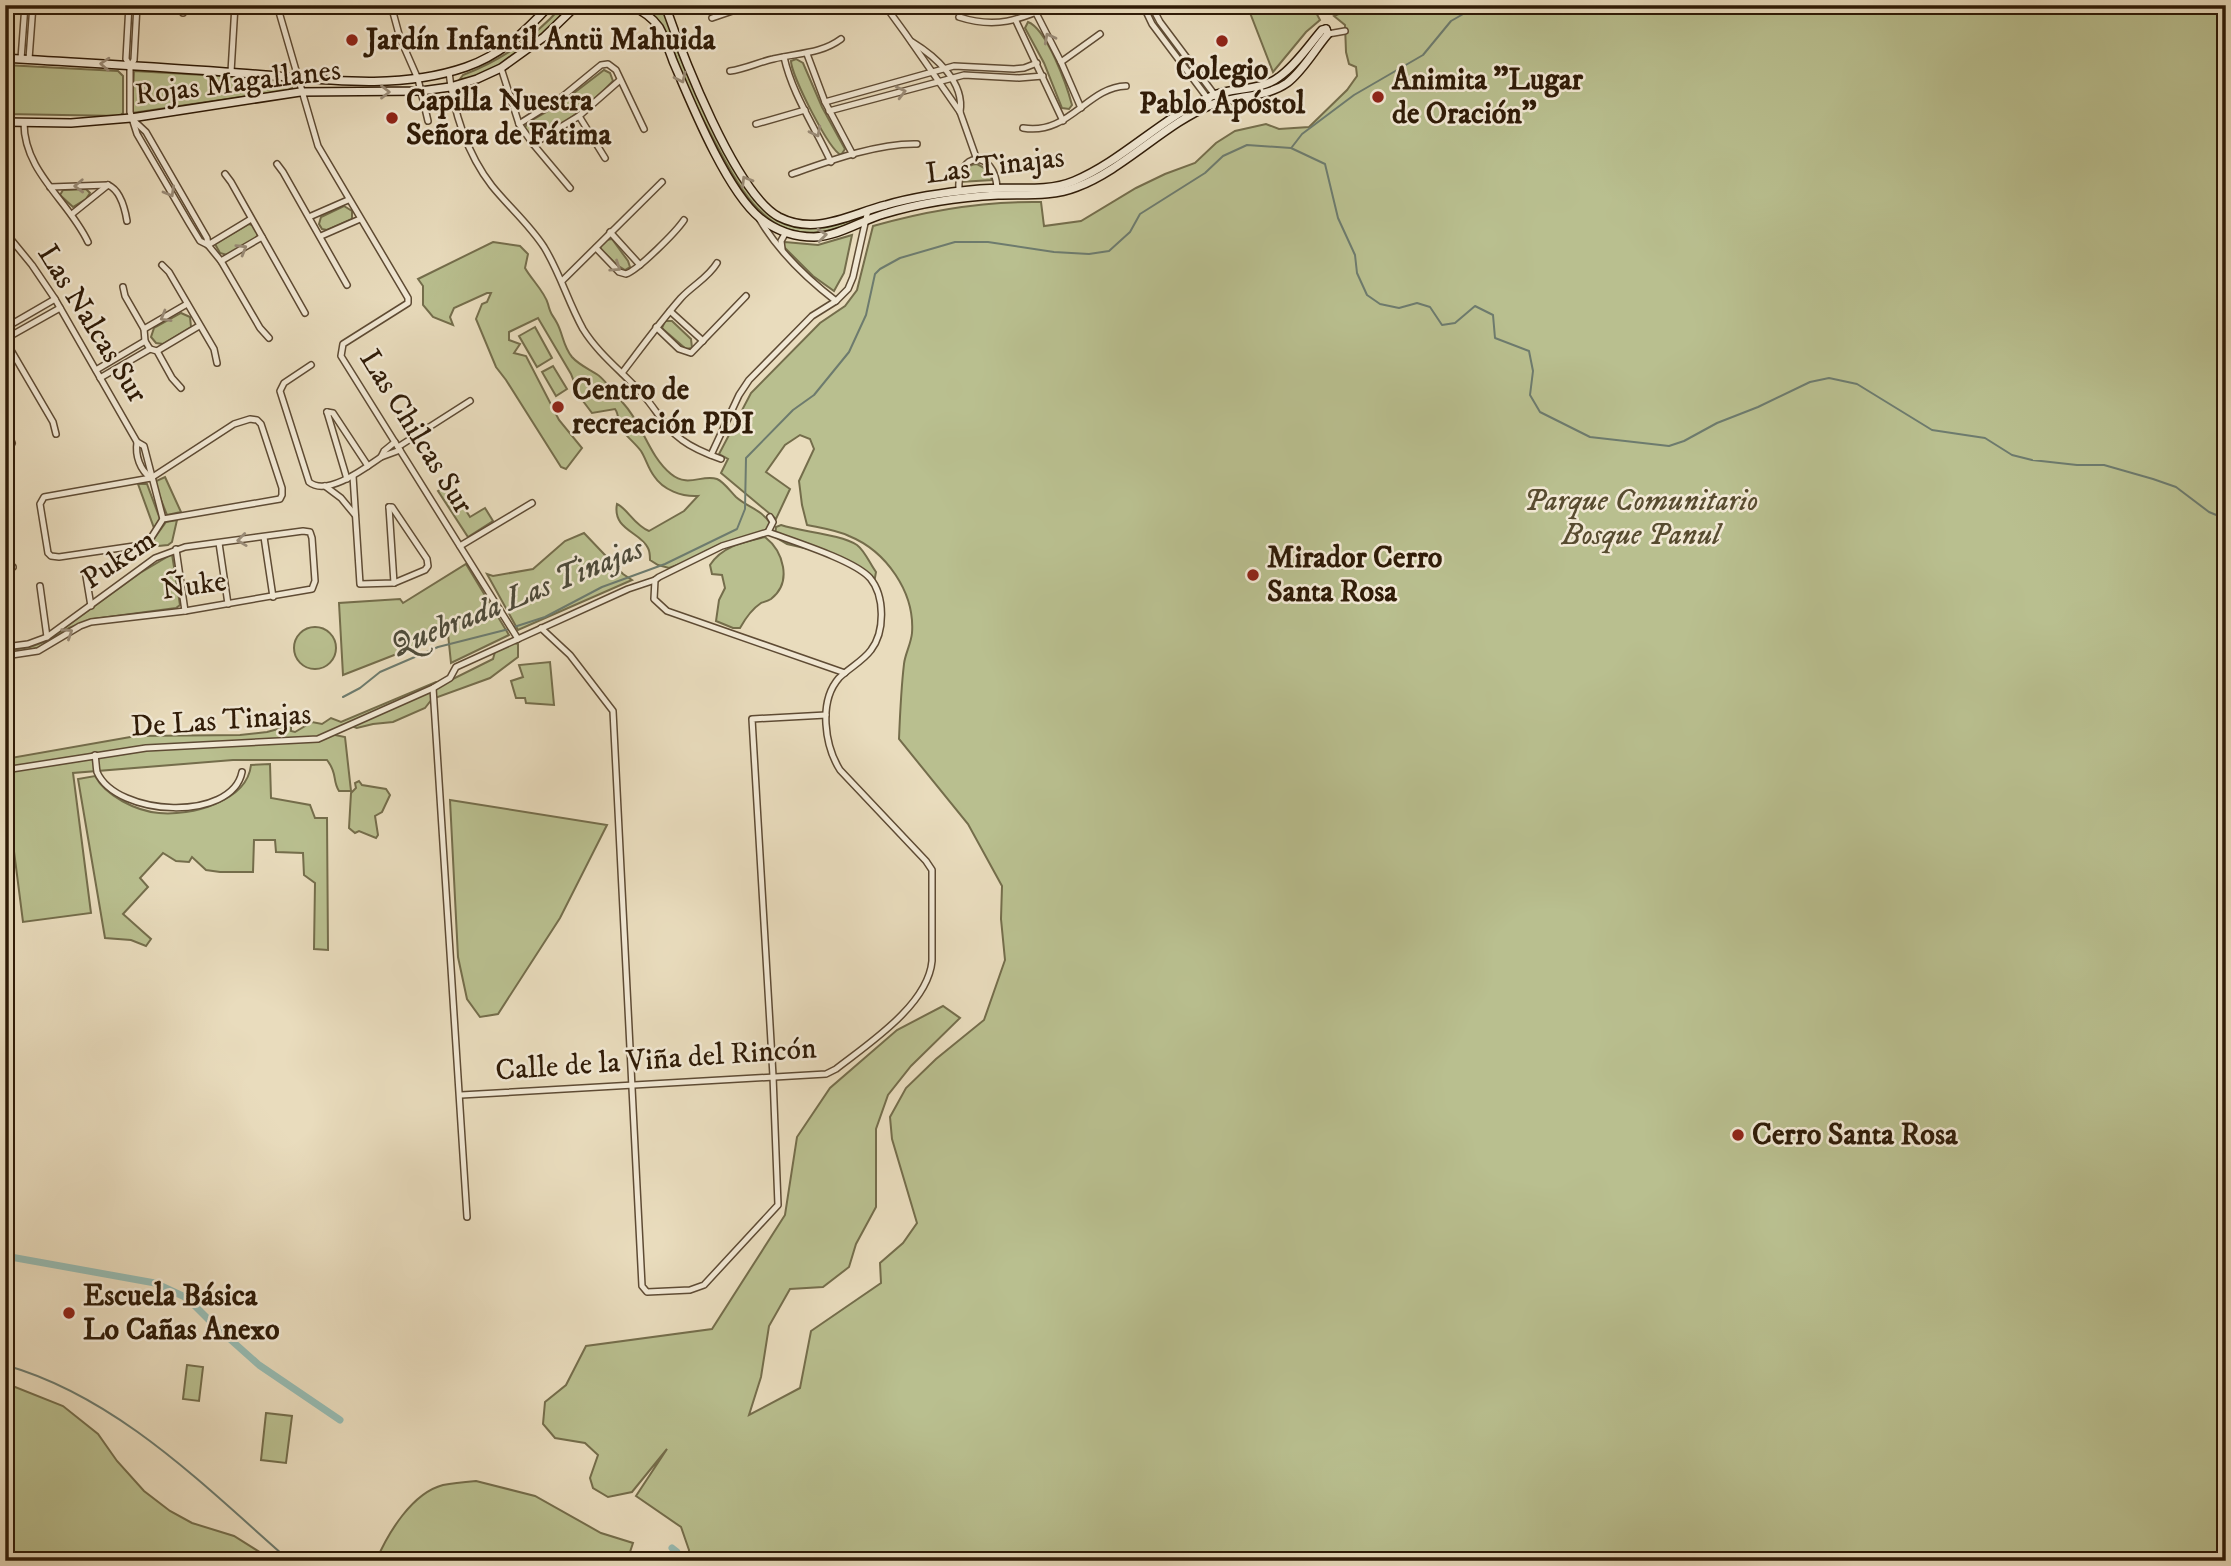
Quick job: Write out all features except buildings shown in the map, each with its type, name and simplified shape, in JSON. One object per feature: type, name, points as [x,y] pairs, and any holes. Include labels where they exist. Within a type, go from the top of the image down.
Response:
[{"type":"street","points":[[25,5],[25,59]]},
{"type":"street","points":[[25,59],[33,5]]},
{"type":"street","points":[[129,5],[126,59],[130,66],[131,118],[137,134],[200,241],[208,245],[221,261],[268,338]]},
{"type":"street","points":[[130,66],[134,60],[137,5]]},
{"type":"street","points":[[183,5],[183,13]]},
{"type":"street","points":[[231,72],[235,5]]},
{"type":"street","name":"Las Chilcas Sur","points":[[276,5],[318,146],[348,200],[407,293],[408,303],[343,344],[340,354],[518,639]]},
{"type":"street","points":[[391,5],[400,38],[418,79],[428,121]]},
{"type":"street","name":"Rojas Magallanes","points":[[5,58],[373,81],[418,79],[486,59],[525,32],[550,5]]},
{"type":"street","points":[[574,7],[588,5]]},
{"type":"street","points":[[630,5],[640,10],[659,28],[709,139],[733,183],[769,235],[810,281],[836,301]]},
{"type":"street","points":[[640,10],[655,5]]},
{"type":"street","name":"Las Tinajas","points":[[665,5],[693,78],[744,178],[762,204],[787,221],[809,225],[835,222],[868,210],[959,191],[1046,187],[1073,181],[1213,100],[1275,80],[1289,69],[1322,30],[1326,29],[1328,34]]},
{"type":"street","points":[[712,18],[750,5]]},
{"type":"street","points":[[882,5],[889,8],[960,112],[977,160]]},
{"type":"street","points":[[959,17],[986,23],[1016,21],[1053,5]]},
{"type":"street","points":[[1143,5],[1152,24],[1213,100]]},
{"type":"street","points":[[1151,5],[1213,100]]},
{"type":"street","name":"Rojas Magallanes","points":[[5,122],[131,118],[300,92],[421,91],[450,87],[502,68],[544,37],[574,7]]},
{"type":"street","points":[[1035,13],[1081,108]]},
{"type":"street","points":[[1016,21],[1063,121]]},
{"type":"street","points":[[1328,34],[1345,31]]},
{"type":"street","points":[[1061,62],[1100,34]]},
{"type":"street","points":[[730,71],[807,54],[835,44],[841,39]]},
{"type":"street","points":[[909,40],[929,52],[953,80],[961,102],[960,112]]},
{"type":"street","points":[[807,54],[829,111],[853,155]]},
{"type":"street","points":[[784,57],[805,110],[831,162]]},
{"type":"street","points":[[825,102],[954,66],[1024,68],[1037,63]]},
{"type":"street","points":[[519,124],[562,97],[601,65],[612,66],[644,129]]},
{"type":"street","points":[[502,68],[519,124],[570,188]]},
{"type":"street","points":[[449,72],[450,87],[462,130],[482,171],[535,234],[562,281],[586,333],[678,437],[721,458]]},
{"type":"street","points":[[829,111],[964,75],[1019,78],[1043,76]]},
{"type":"street","points":[[533,144],[579,116],[620,80]]},
{"type":"street","points":[[1023,128],[1043,129],[1063,121],[1107,92],[1126,86]]},
{"type":"street","name":"Las Tinajas","points":[[786,232],[801,236],[824,236],[894,211],[959,199],[1046,194],[1073,189],[1098,176],[1213,100]]},
{"type":"street","points":[[756,124],[805,110]]},
{"type":"street","points":[[579,116],[605,158]]},
{"type":"street","points":[[24,123],[34,165],[72,214],[88,242]]},
{"type":"street","points":[[792,174],[853,155],[903,144],[917,144]]},
{"type":"street","points":[[959,191],[961,169],[977,160],[988,163],[992,168],[996,175],[997,188]]},
{"type":"street","points":[[277,164],[348,285]]},
{"type":"street","points":[[225,174],[306,313]]},
{"type":"street","points":[[562,281],[662,183]]},
{"type":"street","points":[[50,187],[108,185],[114,188],[125,210],[127,221]]},
{"type":"street","points":[[72,214],[108,185]]},
{"type":"street","points":[[309,217],[348,200]]},
{"type":"street","points":[[711,455],[745,385],[812,316],[845,294],[852,282],[868,210]]},
{"type":"street","points":[[757,215],[786,232],[781,241],[783,252]]},
{"type":"street","points":[[208,245],[251,219]]},
{"type":"street","points":[[321,236],[360,219]]},
{"type":"street","points":[[596,248],[619,272],[626,274],[640,265],[684,220]]},
{"type":"street","name":"Las Nalcas Sur","points":[[5,232],[55,299],[137,442],[136,450],[141,468],[151,478],[163,519]]},
{"type":"street","points":[[610,232],[640,265]]},
{"type":"street","points":[[221,261],[262,237]]},
{"type":"street","points":[[622,373],[670,310],[711,273],[717,263]]},
{"type":"street","points":[[162,265],[169,272],[214,349],[217,363]]},
{"type":"street","points":[[123,287],[125,296],[144,329],[145,341],[181,388]]},
{"type":"street","points":[[656,327],[686,353],[691,353],[746,296]]},
{"type":"street","points":[[5,328],[55,299]]},
{"type":"street","points":[[144,329],[187,304]]},
{"type":"street","points":[[56,434],[53,422],[8,352],[5,340],[60,308]]},
{"type":"street","points":[[670,310],[703,341]]},
{"type":"street","points":[[100,378],[200,326]]},
{"type":"street","points":[[96,370],[145,341]]},
{"type":"street","points":[[311,365],[284,383],[280,391],[309,482],[313,485],[325,486],[350,477],[381,457],[384,451],[398,446],[470,401]]},
{"type":"street","points":[[368,466],[333,413],[327,412],[350,477],[356,516],[360,584],[394,583],[425,570],[428,564],[392,507],[389,507],[394,583]]},
{"type":"street","points":[[253,419],[261,424],[282,495],[276,500],[163,519],[151,538],[141,545],[59,557],[51,556],[47,551],[40,504],[44,496],[151,478],[234,424],[253,419]]},
{"type":"street","points":[[5,426],[12,443]]},
{"type":"street","points":[[325,486],[341,498],[356,516]]},
{"type":"street","points":[[460,546],[532,503]]},
{"type":"street","points":[[655,580],[654,599],[667,611],[845,673],[868,654],[879,634],[881,606],[870,579],[840,559],[768,532],[773,522],[770,517]]},
{"type":"street","name":"Pukem","points":[[5,647],[28,644],[47,636],[156,558],[176,549],[310,532],[315,581],[312,589]]},
{"type":"street","name":"De Las Tinajas","points":[[5,770],[146,748],[318,739],[433,688],[450,678],[456,667],[628,589],[655,580],[722,547],[768,532]]},
{"type":"street","points":[[264,537],[273,597]]},
{"type":"street","points":[[219,543],[228,604]]},
{"type":"street","points":[[176,549],[185,611]]},
{"type":"street","points":[[5,568],[13,566]]},
{"type":"street","points":[[86,576],[91,606]]},
{"type":"street","points":[[40,586],[47,636]]},
{"type":"street","name":"Ñuke","points":[[5,656],[38,651],[91,622],[185,611],[312,589]]},
{"type":"street","points":[[541,628],[570,655],[613,711],[642,1286],[647,1292],[690,1290],[704,1285],[776,1208],[779,1198],[752,719],[826,715]]},
{"type":"street","name":"Calle de la Viña del Rincón","points":[[461,1095],[822,1074],[836,1069],[901,1017],[927,977],[931,966],[932,870],[840,770],[833,755],[826,715],[834,687],[845,673]]},
{"type":"street","points":[[433,688],[467,1217]]},
{"type":"street","points":[[95,755],[97,770],[115,791],[144,804],[168,809],[192,808],[226,793],[240,780],[242,772]]},
{"type":"green space","points":[[563,5],[570,5],[549,28],[520,52],[489,71],[460,79],[518,46]]},
{"type":"green space","points":[[662,5],[700,103],[754,200],[793,225],[804,228],[824,227],[858,217],[859,219],[832,230],[809,233],[789,230],[772,221],[757,208],[730,170],[684,80],[669,40],[650,13]]},
{"type":"green space","points":[[1247,5],[1312,5],[1320,20],[1306,32],[1273,72]]},
{"type":"green space","name":"Parque Comunitario Bosque Panul","points":[[1359,5],[2226,5],[2226,1561],[688,1561],[689,1550],[681,1527],[636,1496],[667,1449],[632,1492],[608,1497],[593,1488],[590,1478],[598,1455],[585,1443],[555,1438],[543,1424],[545,1402],[566,1385],[586,1346],[712,1329],[785,1215],[797,1137],[830,1088],[897,1030],[943,1006],[960,1018],[911,1066],[888,1095],[876,1129],[876,1207],[856,1244],[849,1267],[823,1287],[790,1289],[769,1326],[761,1377],[749,1415],[800,1388],[811,1331],[881,1283],[880,1263],[903,1243],[917,1223],[892,1139],[890,1117],[906,1088],[936,1059],[984,1020],[1005,960],[1001,919],[1002,886],[968,824],[899,739],[904,664],[912,633],[912,618],[909,603],[896,575],[886,562],[862,543],[839,532],[807,525],[799,481],[814,449],[810,439],[800,435],[785,445],[766,472],[790,489],[776,519],[721,473],[728,459],[719,454],[751,393],[820,323],[845,306],[857,290],[873,226],[956,208],[1019,202],[1041,202],[1044,226],[1081,221],[1136,188],[1195,163],[1216,143],[1235,131],[1266,124],[1279,129],[1309,127],[1347,90],[1357,76],[1356,67],[1349,64],[1346,52],[1345,25],[1334,16]]},
{"type":"green space","points":[[1028,22],[1049,46],[1066,85],[1072,105],[1069,109],[1062,108],[1044,63],[1025,28]]},
{"type":"green space","points":[[796,59],[803,63],[822,107],[845,149],[841,155],[828,140],[804,96],[791,61]]},
{"type":"green space","points":[[5,65],[118,71],[123,76],[123,113],[120,116],[5,114]]},
{"type":"green space","points":[[604,70],[610,73],[613,81],[586,106],[553,129],[532,138],[527,134],[527,123],[557,106]]},
{"type":"green space","points":[[134,71],[289,80],[292,87],[289,90],[132,113]]},
{"type":"green space","points":[[977,164],[988,170],[992,180],[960,182],[965,170]]},
{"type":"green space","points":[[86,189],[90,193],[86,199],[73,207],[60,195],[63,190]]},
{"type":"green space","points":[[344,206],[352,211],[352,219],[327,230],[322,229],[319,224],[321,217]]},
{"type":"green space","points":[[249,224],[255,226],[258,237],[227,255],[220,253],[215,244]]},
{"type":"green space","points":[[852,235],[844,273],[834,291],[813,276],[782,245],[785,242],[818,245]]},
{"type":"green space","points":[[612,239],[628,261],[630,267],[625,270],[601,249],[600,246],[606,240]]},
{"type":"green space","points":[[493,242],[520,246],[528,254],[525,268],[546,299],[569,353],[600,377],[630,411],[663,466],[683,480],[720,480],[736,497],[767,519],[770,523],[767,531],[706,551],[669,568],[650,560],[644,543],[619,520],[617,504],[649,531],[684,511],[698,496],[673,492],[658,481],[641,451],[622,430],[615,409],[592,413],[580,397],[571,374],[538,318],[509,332],[509,340],[520,344],[514,353],[526,356],[559,420],[582,448],[566,469],[561,467],[496,367],[476,319],[482,304],[487,302],[491,293],[454,308],[450,317],[453,325],[433,317],[423,305],[423,286],[418,279]]},
{"type":"green space","points":[[181,313],[190,317],[191,327],[163,344],[156,343],[151,337],[154,328]]},
{"type":"green space","points":[[665,321],[672,321],[691,339],[692,348],[686,349],[662,328]]},
{"type":"green space","points":[[535,327],[552,358],[537,367],[519,336]]},
{"type":"green space","points":[[553,366],[567,389],[556,396],[542,372]]},
{"type":"green space","points":[[165,477],[181,512],[167,515],[154,482]]},
{"type":"green space","points":[[138,484],[147,484],[160,519],[154,528]]},
{"type":"green space","points":[[449,484],[470,517],[485,508],[493,521],[468,537],[438,491]]},
{"type":"green space","points":[[177,520],[172,542],[168,545],[148,547],[166,522]]},
{"type":"green space","points":[[781,525],[841,538],[857,545],[876,572],[874,583],[835,555],[787,544],[775,537],[776,527]]},
{"type":"green space","points":[[584,533],[632,580],[518,630],[487,574],[493,576],[533,569],[565,541]]},
{"type":"green space","points":[[765,537],[781,558],[784,576],[778,592],[755,608],[740,628],[716,621],[719,600],[725,588],[722,575],[712,574],[710,565],[727,549]]},
{"type":"green space","points":[[172,554],[180,605],[176,608],[93,619],[69,628],[38,648],[12,653],[12,650],[46,641],[140,573]]},
{"type":"green space","points":[[466,564],[509,635],[451,663],[448,634],[343,675],[339,603],[400,599],[403,603]]},
{"type":"green space","points":[[315,627],[330,633],[336,648],[330,663],[315,669],[300,663],[294,648],[300,633]]},
{"type":"green space","points":[[509,641],[518,644],[518,657],[490,678],[432,699],[425,708],[393,722],[357,728],[343,726],[330,734],[345,737],[351,791],[339,791],[333,769],[327,760],[233,760],[73,773],[91,913],[23,922],[5,781],[5,759],[136,736],[240,735],[278,729],[288,720],[291,723],[291,731],[295,732],[312,722],[322,724],[331,718],[341,722],[436,682],[445,683],[493,659],[496,648]]},
{"type":"green space","points":[[550,662],[554,705],[526,703],[525,698],[516,698],[511,681],[523,677],[519,665]]},
{"type":"green space","points":[[270,764],[271,798],[310,805],[315,818],[327,818],[328,950],[314,949],[315,883],[304,875],[303,853],[276,852],[275,840],[254,840],[253,872],[206,870],[192,857],[189,862],[176,861],[163,853],[140,878],[148,887],[123,914],[151,939],[146,946],[131,940],[105,938],[78,779],[95,776],[114,796],[150,812],[186,812],[215,804],[228,797],[239,789],[247,778],[251,765]]},
{"type":"green space","points":[[359,781],[362,785],[386,789],[390,795],[382,812],[375,816],[378,835],[376,838],[359,831],[355,833],[349,828],[351,793],[356,788],[355,783]]},
{"type":"green space","points":[[450,800],[607,825],[560,918],[498,1014],[480,1017],[467,999],[458,957]]},
{"type":"green space","points":[[187,1365],[203,1367],[199,1401],[183,1399]]},
{"type":"green space","points":[[5,1383],[63,1406],[98,1434],[117,1461],[144,1491],[170,1511],[192,1523],[234,1536],[274,1561],[5,1561]]},
{"type":"green space","points":[[266,1413],[292,1416],[286,1463],[261,1460]]},
{"type":"green space","points":[[476,1481],[535,1496],[601,1533],[633,1543],[627,1561],[376,1561],[394,1527],[421,1496],[443,1485]]},
{"type":"waterway","points":[[1292,147],[1302,134],[1354,95],[1423,55],[1451,21],[1479,5]]},
{"type":"waterway","points":[[514,627],[545,617],[602,587],[665,564],[737,529],[745,509],[746,458],[793,410],[814,395],[849,352],[866,315],[875,274],[880,269],[900,258],[955,242],[988,242],[1054,252],[1089,254],[1109,251],[1130,232],[1140,214],[1205,173],[1223,156],[1247,145],[1291,148],[1325,164],[1338,218],[1355,255],[1357,273],[1367,295],[1380,304],[1399,308],[1417,303],[1430,307],[1442,325],[1455,323],[1475,306],[1493,315],[1495,338],[1529,351],[1533,371],[1530,395],[1540,412],[1590,437],[1669,446],[1810,382],[1829,378],[1857,384],[1932,430],[1985,438],[2012,455],[2032,460],[2104,465],[2153,479],[2176,487],[2209,512],[2226,519]]},
{"type":"waterway","name":"Quebrada Las Tinajas","points":[[343,697],[380,672],[438,647],[509,629]]},
{"type":"waterway","points":[[5,1256],[155,1283],[187,1298],[259,1365],[340,1420]]},
{"type":"waterway","points":[[5,1365],[46,1380],[122,1421],[192,1474],[290,1561]]},
{"type":"waterway","points":[[672,1548],[677,1552],[678,1561]]},
{"type":"waterway","points":[[2221,1561],[2226,1557]]},
{"type":"place","name":"Jardín Infantil Antü Mahuida","points":[[352,40]]},
{"type":"place","name":"Colegio Pablo Apóstol","points":[[1222,41]]},
{"type":"place","name":"Animita \"Lugar de Oración\"","points":[[1378,97]]},
{"type":"place","name":"Capilla Nuestra Señora de Fátima","points":[[392,118]]},
{"type":"place","name":"Centro de recreación PDI","points":[[558,407]]},
{"type":"place","name":"Mirador Cerro Santa Rosa","points":[[1253,575]]},
{"type":"place","name":"Cerro Santa Rosa","points":[[1738,1135]]},
{"type":"place","name":"Escuela Básica Lo Cañas Anexo","points":[[69,1313]]}]
